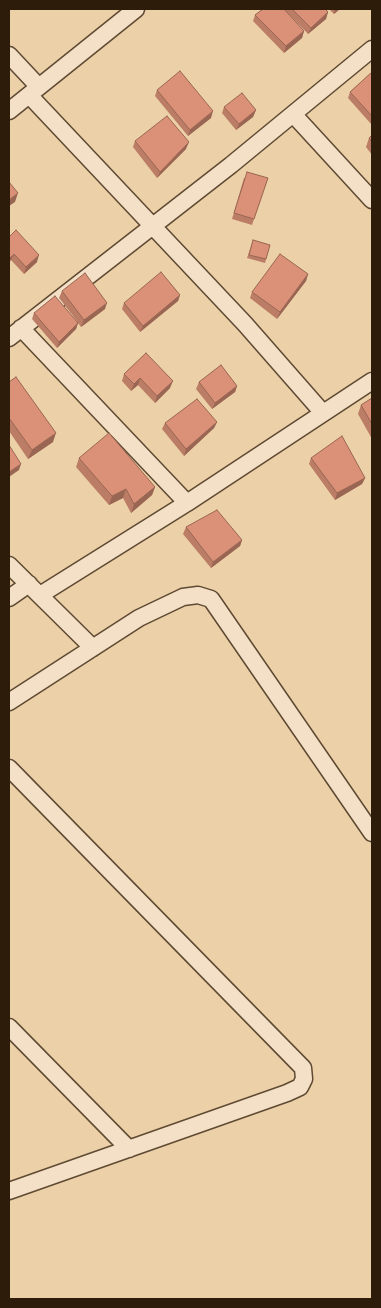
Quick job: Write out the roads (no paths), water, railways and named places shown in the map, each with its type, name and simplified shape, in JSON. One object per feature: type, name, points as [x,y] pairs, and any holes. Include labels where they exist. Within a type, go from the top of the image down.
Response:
[{"type":"street","points":[[9,110],[136,9]]},
{"type":"street","points":[[187,503],[15,333],[231,165],[372,49]]},
{"type":"street","points":[[9,55],[34,91],[152,226],[245,324],[323,413]]},
{"type":"street","points":[[293,114],[372,200]]},
{"type":"street","points":[[9,598],[34,590],[187,503],[372,381]]},
{"type":"street","points":[[9,565],[93,648]]},
{"type":"street","points":[[9,702],[139,618],[183,597],[198,595],[211,599],[372,833]]},
{"type":"street","points":[[9,768],[303,1068],[304,1079],[300,1087],[287,1093],[9,1192]]},
{"type":"street","points":[[9,1027],[128,1149]]}]
